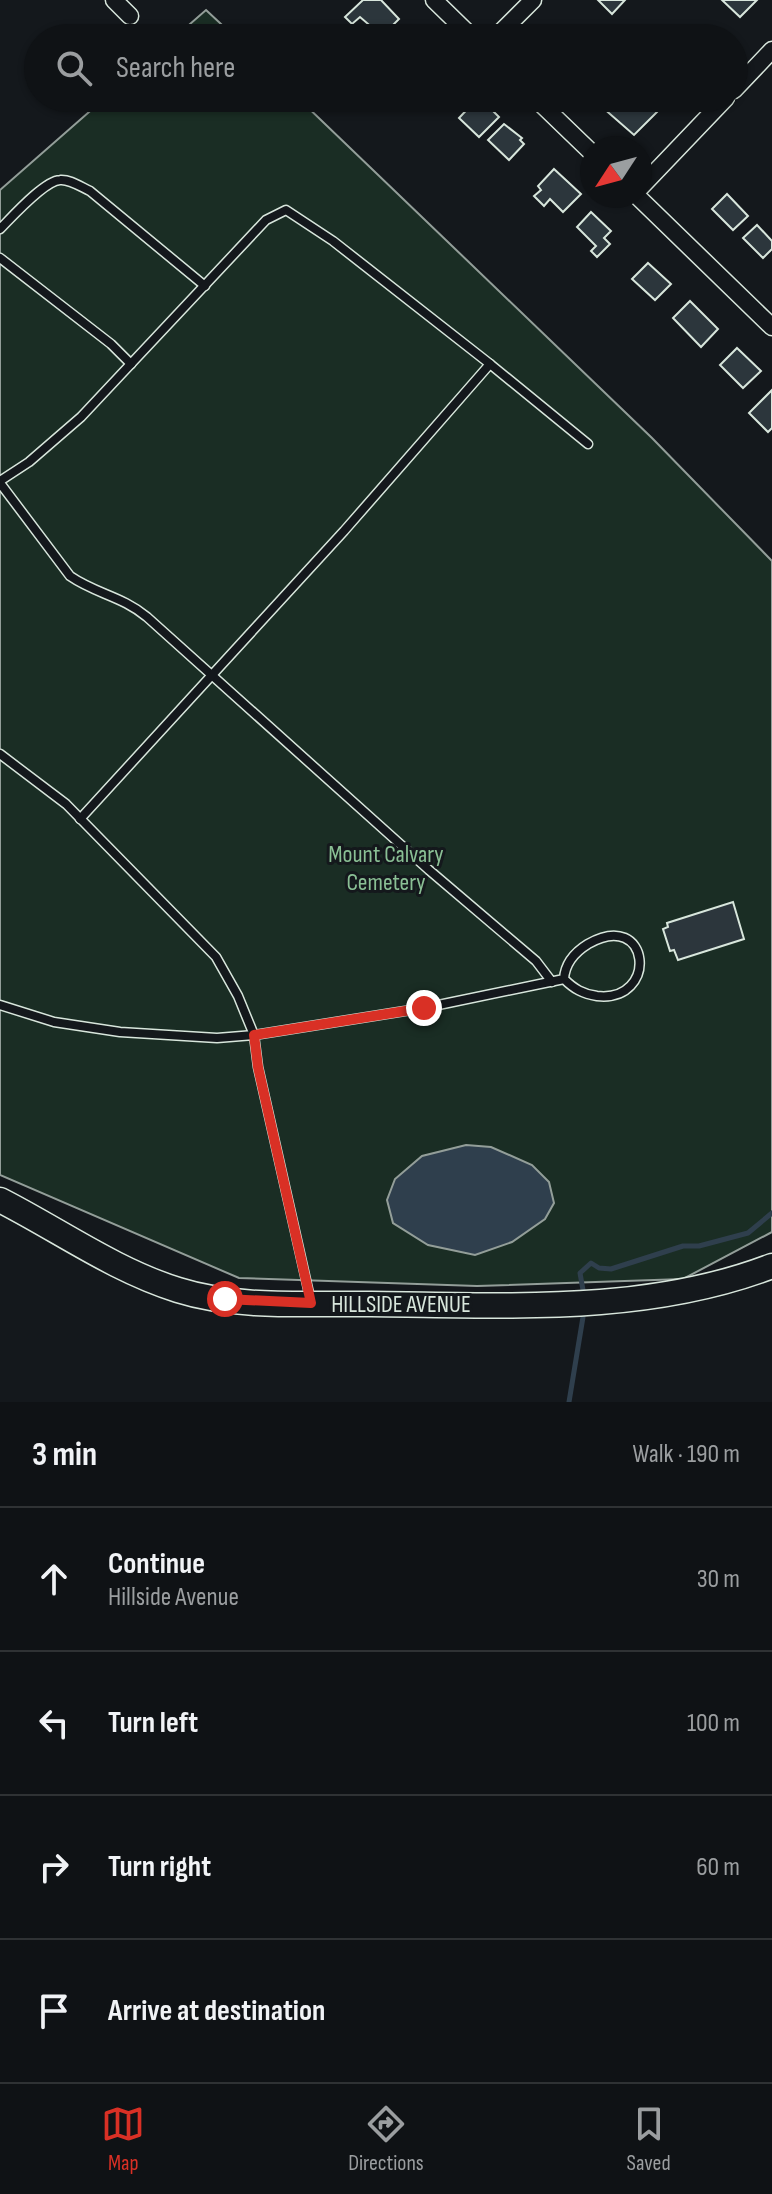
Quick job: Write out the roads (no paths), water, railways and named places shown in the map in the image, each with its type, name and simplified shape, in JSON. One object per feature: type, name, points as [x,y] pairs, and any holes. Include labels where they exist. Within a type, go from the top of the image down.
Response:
[{"type":"main road","name":"HILLSIDE AVENUE","points":[[0,1200],[137,1275],[180,1291],[225,1299],[532,1305],[636,1299],[694,1289],[772,1266]]},
{"type":"street","points":[[114,0],[130,16]]},
{"type":"street","points":[[434,0],[459,24]]},
{"type":"street","points":[[509,24],[533,0]]},
{"type":"street","points":[[748,75],[772,50]]},
{"type":"street","points":[[550,112],[580,141]]},
{"type":"street","points":[[652,175],[713,112]]},
{"type":"street","points":[[649,208],[772,327]]},
{"type":"lane","points":[[0,229],[48,185],[59,180],[73,183],[90,191],[205,286]]},
{"type":"lane","points":[[552,982],[536,961],[429,870],[129,602],[83,585],[70,576],[0,482],[29,462],[81,417],[266,220],[286,210],[333,241],[588,444]]},
{"type":"lane","points":[[0,258],[111,344],[131,364]]},
{"type":"lane","points":[[80,819],[344,531],[490,364]]},
{"type":"lane","points":[[0,754],[66,804],[216,957],[238,996],[254,1035],[258,1067],[311,1303]]},
{"type":"lane","points":[[613,935],[626,937],[639,952],[642,966],[633,983],[623,992],[593,995],[574,990],[564,979],[565,968],[573,958],[588,945],[613,935]]},
{"type":"lane","points":[[0,1005],[54,1022],[120,1032],[217,1038],[424,1008],[564,979]]},
{"type":"water","points":[[466,1145],[491,1147],[532,1165],[549,1182],[554,1203],[545,1219],[512,1242],[475,1255],[428,1245],[393,1223],[387,1200],[395,1179],[422,1156]]},
{"type":"waterway","points":[[583,1290],[580,1273],[591,1263],[599,1268],[611,1269],[683,1246],[699,1246],[748,1233],[772,1213]]},
{"type":"waterway","points":[[569,1402],[583,1317]]},
{"type":"park label","name":"Mount Calvary Cemetery","points":[[386,868]]}]
